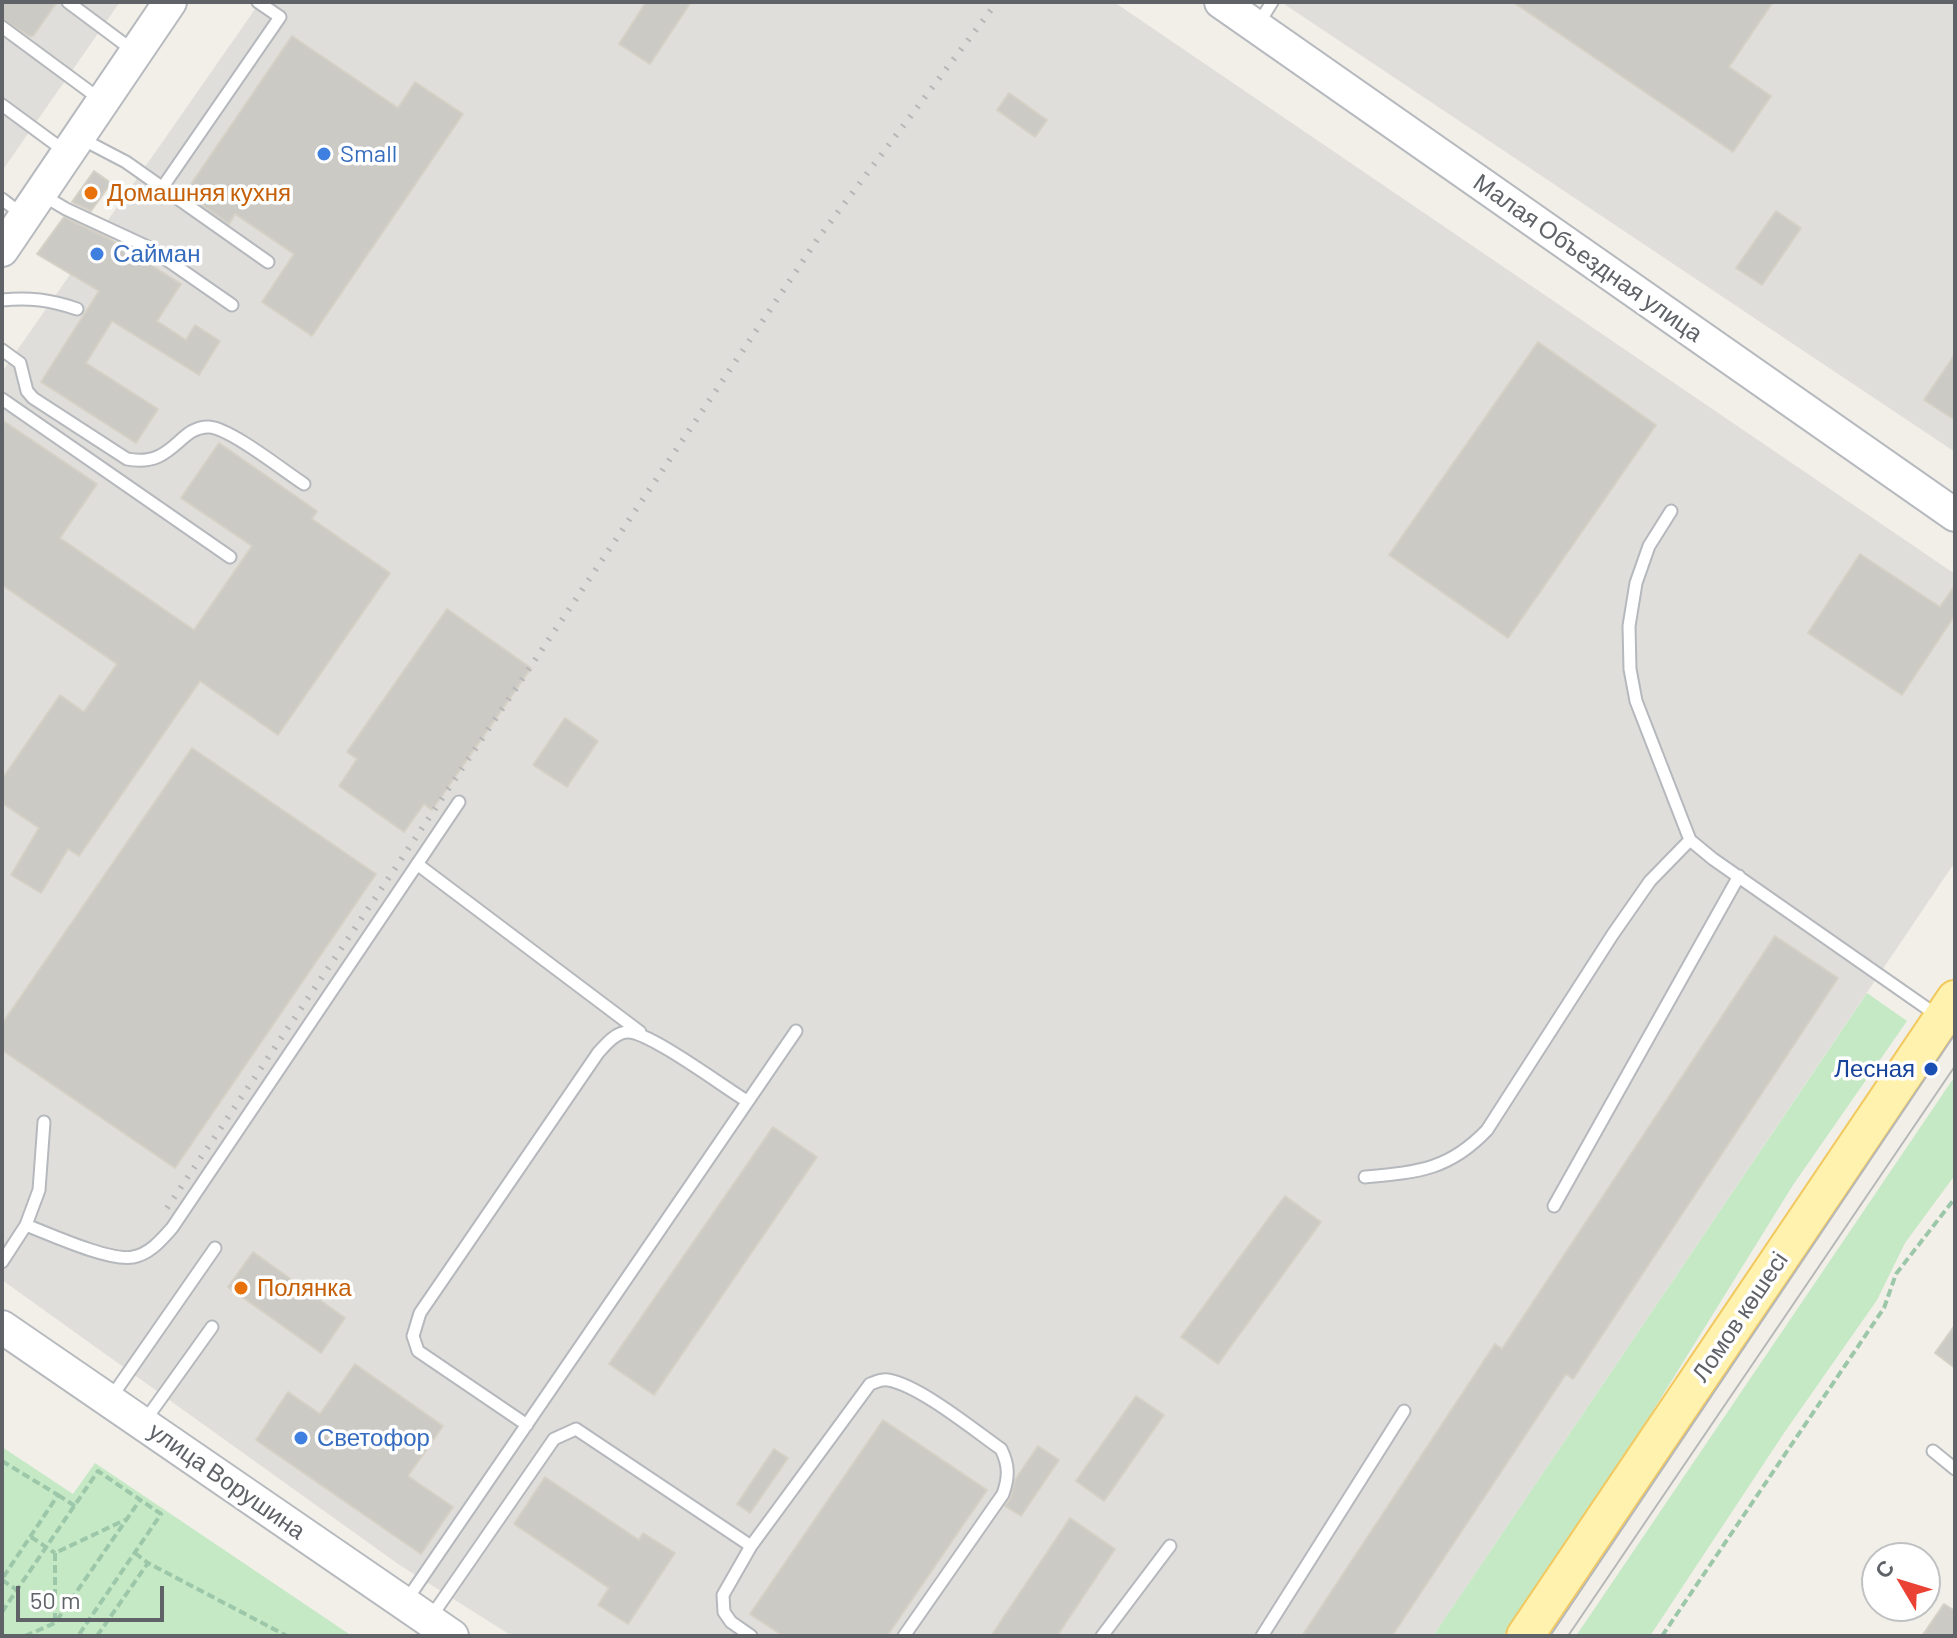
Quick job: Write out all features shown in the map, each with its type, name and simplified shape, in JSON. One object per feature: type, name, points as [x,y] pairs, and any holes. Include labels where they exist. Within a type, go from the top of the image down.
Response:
[{"type":"main road","name":"Ломов көшесі","points":[[1525,1636],[1948,1009]]},
{"type":"street","name":"Малая Объездная улица","points":[[1221,2],[1264,14],[1955,515]]},
{"type":"street","points":[[2,250],[22,203],[73,145],[167,3]]},
{"type":"street","name":"улица Ворушина","points":[[2,1327],[428,1621]]},
{"type":"lane","points":[[68,2],[136,52]]},
{"type":"lane","points":[[162,188],[280,17],[258,2]]},
{"type":"lane","points":[[2,27],[102,101]]},
{"type":"lane","points":[[2,105],[73,145],[126,162],[268,262]]},
{"type":"lane","points":[[22,203],[66,209],[150,248],[232,305]]},
{"type":"lane","points":[[2,300],[35,298],[56,301],[77,309]]},
{"type":"lane","points":[[2,350],[20,363],[27,391],[33,398],[127,459],[143,462],[160,458],[199,429],[210,427],[226,433],[304,484]]},
{"type":"lane","points":[[2,399],[230,557]]},
{"type":"lane","points":[[1671,511],[1649,546],[1636,583],[1629,626],[1630,669],[1636,701],[1690,840],[1713,859],[1948,1009]]},
{"type":"lane","points":[[26,1225],[96,1251],[132,1258],[155,1246],[172,1228],[459,802]]},
{"type":"lane","points":[[1365,1177],[1409,1173],[1445,1163],[1467,1151],[1487,1130],[1650,881],[1690,840]]},
{"type":"lane","points":[[417,864],[647,1037],[747,1101]]},
{"type":"lane","points":[[1554,1206],[1739,876]]},
{"type":"lane","points":[[428,1621],[527,1425],[796,1031]]},
{"type":"lane","points":[[527,1425],[418,1351],[413,1336],[420,1313],[598,1053],[612,1038],[628,1032],[647,1037]]},
{"type":"lane","points":[[2,1262],[26,1225],[39,1190],[44,1122]]},
{"type":"lane","points":[[109,1400],[215,1248]]},
{"type":"lane","points":[[143,1423],[212,1327]]},
{"type":"lane","points":[[751,1636],[731,1622],[724,1612],[723,1595],[751,1546],[870,1384],[881,1380],[890,1380],[935,1402],[1001,1449],[1007,1461],[1008,1478],[1003,1494],[904,1636]]},
{"type":"lane","points":[[1262,1636],[1404,1411]]},
{"type":"lane","points":[[428,1621],[554,1439],[576,1429],[751,1546]]},
{"type":"lane","points":[[1933,1451],[1955,1469]]},
{"type":"lane","points":[[1102,1636],[1170,1546]]},
{"type":"path","points":[[1662,1636],[1884,1308],[1896,1274],[1955,1198]]},
{"type":"path","points":[[2,1461],[75,1506]]},
{"type":"path","points":[[2,1612],[98,1471],[161,1514],[78,1636]]},
{"type":"path","points":[[17,1590],[2,1580],[58,1495]]},
{"type":"path","points":[[25,1636],[55,1623],[140,1500]]},
{"type":"path","points":[[55,1553],[128,1518]]},
{"type":"path","points":[[31,1537],[55,1553]]},
{"type":"path","points":[[55,1553],[55,1623]]},
{"type":"path","points":[[135,1553],[148,1563],[287,1636]]},
{"type":"path","points":[[97,1636],[148,1563]]},
{"type":"shaded area","points":[[2,2],[120,2],[2,171]]},
{"type":"shaded area","points":[[260,2],[1114,2],[1955,574],[1955,862],[1433,1636],[512,1636],[398,1564],[2,1280],[2,372]]},
{"type":"shaded area","points":[[1281,2],[1955,2],[1955,452]]},
{"type":"green space","points":[[1867,993],[1907,1021],[1793,1185],[1641,1430],[1503,1636],[1433,1636]]},
{"type":"green space","points":[[1955,1076],[1955,1175],[1905,1243],[1877,1300],[1784,1433],[1650,1636],[1576,1636]]},
{"type":"green space","points":[[2,1447],[73,1494],[95,1463],[352,1636],[2,1636]]},
{"type":"building","points":[[2,2],[57,2],[33,36],[29,36],[2,19]]},
{"type":"building","points":[[646,2],[691,2],[650,64],[619,44]]},
{"type":"building","points":[[1513,2],[1773,2],[1729,67],[1771,96],[1733,152]]},
{"type":"building","name":"Small","points":[[292,36],[398,108],[415,82],[463,114],[312,336],[262,302],[294,254],[235,214],[229,224],[185,193]]},
{"type":"building","points":[[1009,93],[1047,120],[1035,137],[997,110]]},
{"type":"building","points":[[94,171],[111,183],[91,211],[72,202]]},
{"type":"building","points":[[1776,211],[1801,228],[1762,285],[1736,268]]},
{"type":"building","points":[[64,217],[108,238],[181,284],[157,321],[186,340],[195,325],[220,341],[199,375],[112,321],[86,363],[158,409],[136,443],[41,382],[99,291],[37,254]]},
{"type":"building","points":[[1538,342],[1656,425],[1508,638],[1389,555]]},
{"type":"building","points":[[1955,354],[1955,420],[1924,400]]},
{"type":"building","points":[[2,420],[97,484],[60,538],[194,630],[252,546],[181,498],[219,443],[317,511],[312,519],[390,573],[278,735],[200,681],[79,856],[68,849],[41,893],[11,875],[39,828],[2,803],[2,779],[60,695],[84,712],[117,664],[2,585]]},
{"type":"building","points":[[1860,554],[1940,607],[1955,585],[1955,615],[1902,695],[1808,633]]},
{"type":"building","points":[[447,609],[531,668],[432,810],[424,804],[404,832],[339,786],[357,759],[347,752]]},
{"type":"building","points":[[565,718],[598,741],[567,787],[533,765]]},
{"type":"building","points":[[192,748],[376,874],[175,1168],[2,1050],[2,1024]]},
{"type":"building","points":[[1775,936],[1838,978],[1573,1379],[1566,1374],[1392,1636],[1302,1636],[1495,1344],[1502,1349]]},
{"type":"building","points":[[773,1127],[817,1157],[654,1395],[609,1364]]},
{"type":"building","points":[[1285,1196],[1321,1222],[1218,1364],[1181,1337]]},
{"type":"building","points":[[253,1252],[345,1318],[321,1353],[228,1287]]},
{"type":"building","points":[[1955,1325],[1955,1368],[1935,1353]]},
{"type":"building","points":[[355,1364],[443,1426],[408,1476],[453,1507],[421,1554],[256,1440],[288,1392],[320,1414]]},
{"type":"building","points":[[1136,1396],[1164,1415],[1104,1501],[1076,1481]]},
{"type":"building","points":[[883,1420],[987,1490],[887,1636],[783,1636],[750,1614]]},
{"type":"building","points":[[1038,1446],[1059,1460],[1021,1516],[1005,1506],[1015,1480]]},
{"type":"building","points":[[774,1449],[788,1458],[750,1513],[737,1504]]},
{"type":"building","points":[[545,1477],[639,1540],[643,1533],[675,1553],[628,1624],[598,1605],[609,1588],[514,1524]]},
{"type":"building","points":[[1070,1518],[1115,1549],[1057,1636],[991,1636]]},
{"type":"building","points":[[1944,1604],[1955,1611],[1955,1636],[1922,1636],[1932,1622],[1941,1622]]},
{"type":"tram line","points":[[1550,1636],[1955,1034]]},
{"type":"tram line","points":[[1568,1636],[1955,1066]]},
{"type":"railway","points":[[167,1208],[819,237],[997,2]]},
{"type":"place","name":"Small","points":[[324,154]]},
{"type":"place","name":"Домашняя кухня","points":[[91,193]]},
{"type":"place","name":"Сайман","points":[[97,254]]},
{"type":"place","name":"Лесная","points":[[1931,1069]]},
{"type":"place","name":"Полянка","points":[[241,1288]]},
{"type":"place","name":"Светофор","points":[[301,1438]]}]
